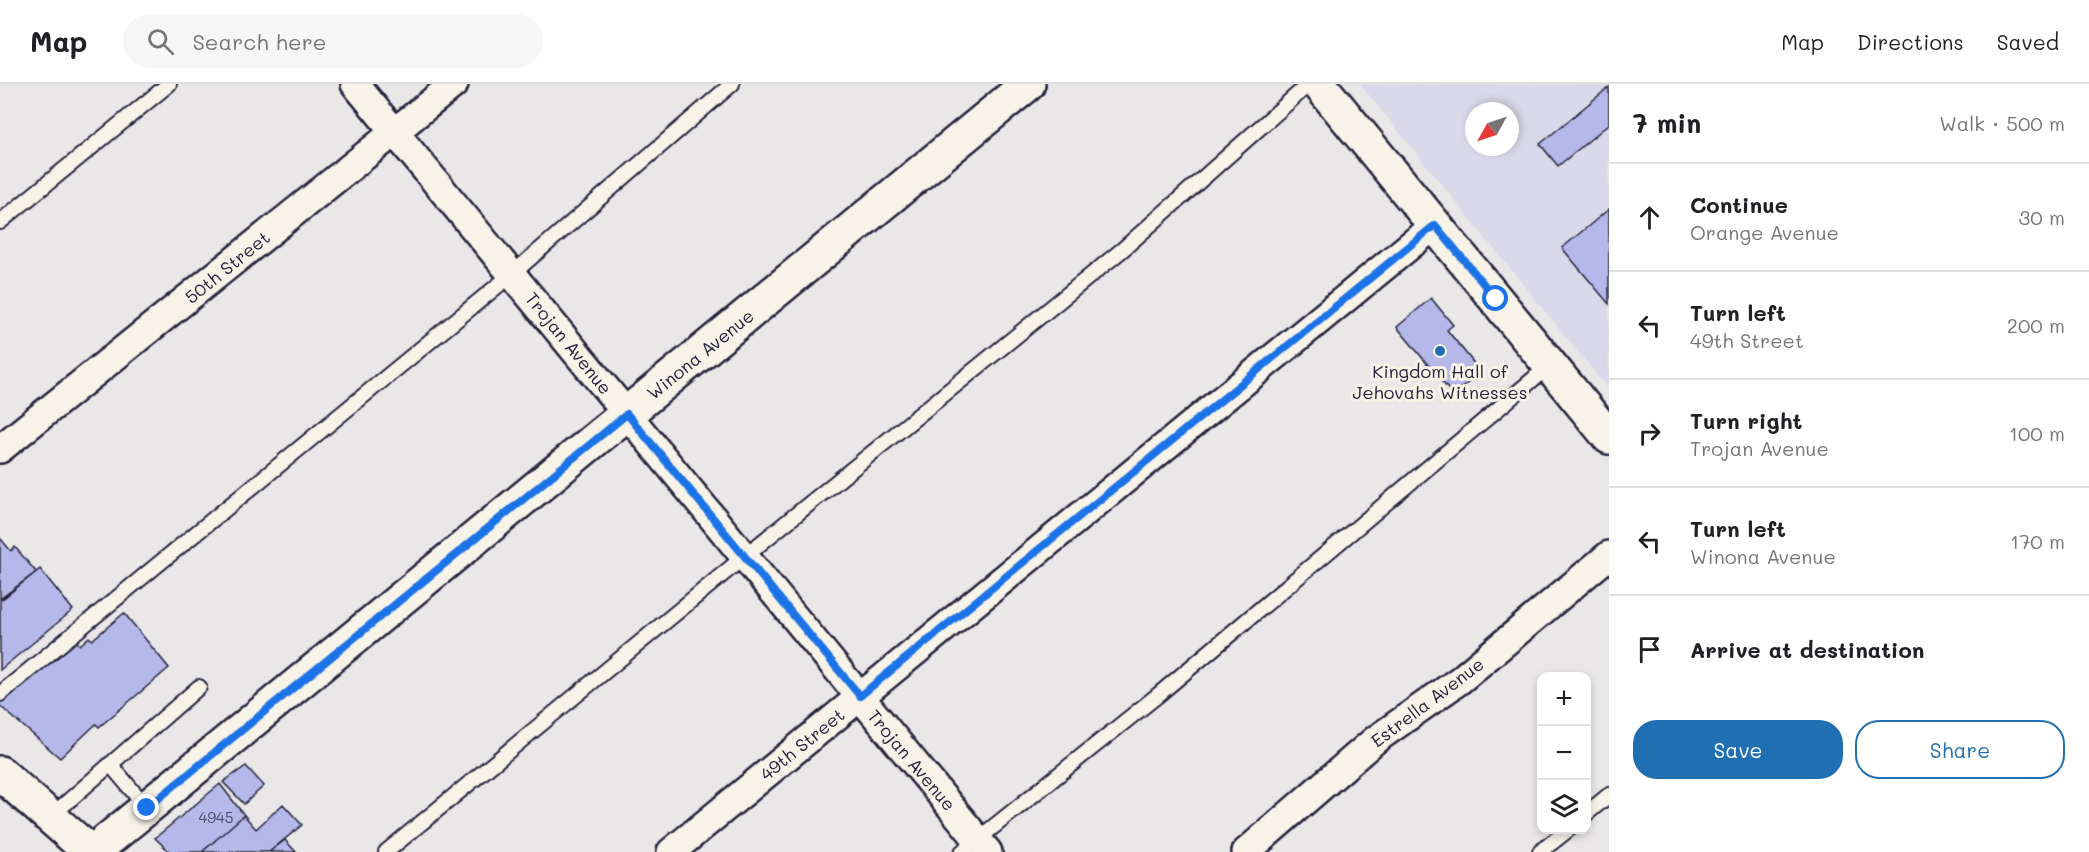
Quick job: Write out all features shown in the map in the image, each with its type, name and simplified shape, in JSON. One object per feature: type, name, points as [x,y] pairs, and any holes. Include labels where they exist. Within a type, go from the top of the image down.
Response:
[{"type":"street","name":"Trojan Avenue","points":[[355,84],[860,696],[976,848]]},
{"type":"street","name":"50th Street","points":[[0,449],[454,84]]},
{"type":"street","name":"Winona Avenue","points":[[92,852],[1028,84]]},
{"type":"street","points":[[1319,84],[1609,437]]},
{"type":"street","name":"49th Street","points":[[671,852],[1435,225]]},
{"type":"street","name":"Estrella Avenue","points":[[1246,852],[1375,740],[1460,680],[1609,555]]},
{"type":"street","points":[[0,773],[92,852]]},
{"type":"lane","points":[[0,222],[169,84]]},
{"type":"lane","points":[[0,694],[512,274],[732,84]]},
{"type":"lane","points":[[386,852],[744,556],[1122,250],[1310,84]]},
{"type":"lane","points":[[976,848],[1550,365]]},
{"type":"lane","points":[[50,817],[199,687]]},
{"type":"lane","points":[[110,764],[147,808]]},
{"type":"lane","points":[[1591,811],[1609,795]]},
{"type":"lane","points":[[1540,852],[1563,834]]},
{"type":"shaded area","points":[[1360,84],[1609,84],[1609,390]]},
{"type":"building","points":[[1609,87],[1609,124],[1558,166],[1540,144]]},
{"type":"building","points":[[1609,209],[1609,304],[1562,248]]},
{"type":"building","name":"Kingdom Hall of Jehovahs Witnesses","points":[[1431,298],[1453,325],[1447,330],[1481,372],[1453,395],[1397,327]]},
{"type":"building","points":[[0,538],[11,551],[15,547],[36,572],[0,599]]},
{"type":"building","points":[[40,569],[73,610],[0,670],[0,601]]},
{"type":"building","points":[[124,613],[169,668],[99,727],[96,724],[60,758],[0,706],[0,700],[74,639],[80,645],[89,637],[92,640]]},
{"type":"building","points":[[246,766],[264,786],[244,804],[223,782]]},
{"type":"building","points":[[220,784],[244,815],[202,852],[170,852],[155,838]]},
{"type":"building","points":[[283,804],[302,825],[269,852],[202,852],[244,815],[256,829]]},
{"type":"building","points":[[285,840],[296,852],[269,852]]},
{"type":"place","name":"Kingdom Hall of Jehovahs Witnesses","points":[[1440,351]]},
{"type":"route","points":[[147,808],[627,414],[860,696],[1435,225],[1496,299]]}]
